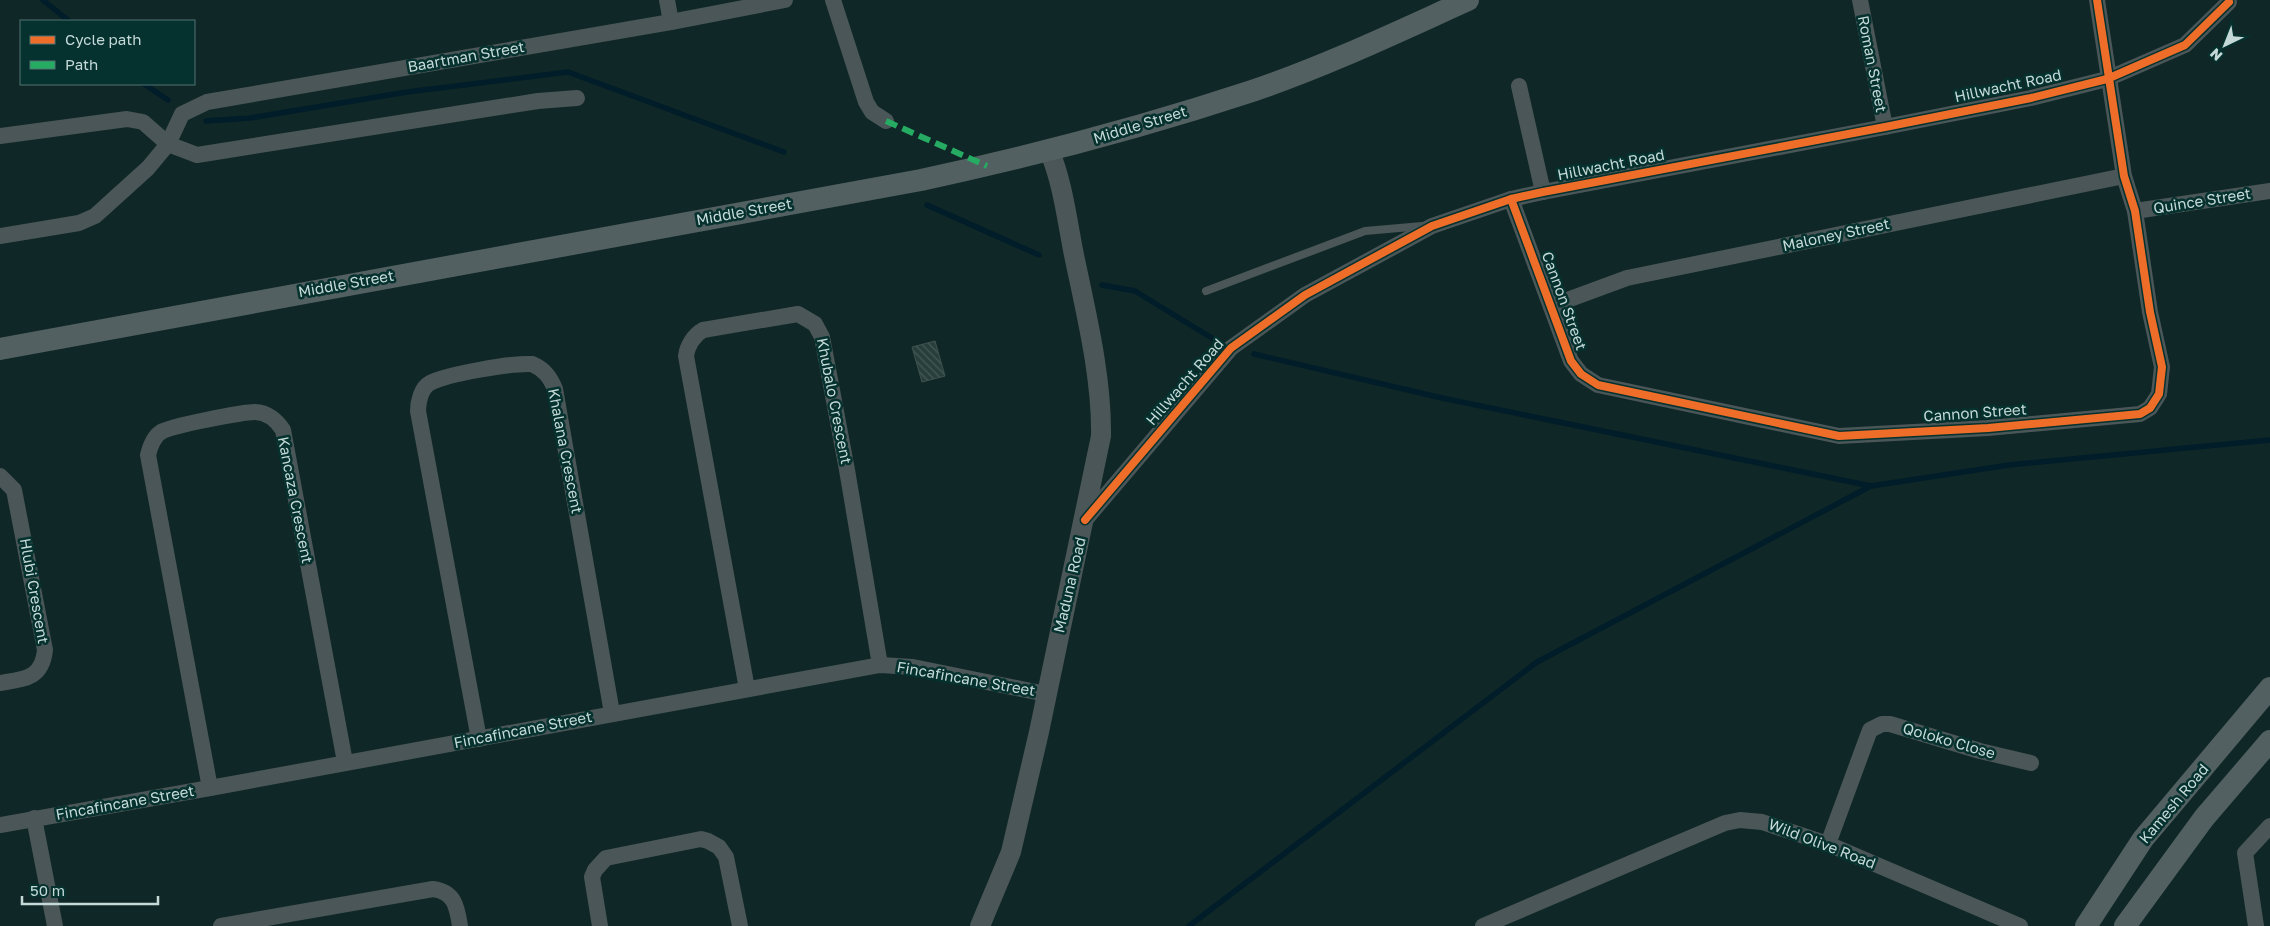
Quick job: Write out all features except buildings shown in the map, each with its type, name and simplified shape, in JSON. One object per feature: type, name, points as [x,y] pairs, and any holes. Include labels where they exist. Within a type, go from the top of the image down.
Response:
[{"type":"main road","name":"Middle Street","points":[[0,349],[911,181],[1049,150],[1114,134],[1253,90],[1303,71],[1468,0]]},
{"type":"main road","name":"Kamesh Road","points":[[2086,926],[2143,839],[2270,688]]},
{"type":"main road","points":[[2125,926],[2204,818],[2270,741]]},
{"type":"street","points":[[667,0],[671,22]]},
{"type":"street","name":"Baartman Street","points":[[0,236],[88,220],[124,190],[168,144],[182,114],[212,101],[671,22],[785,0]]},
{"type":"street","points":[[833,0],[866,102],[872,112],[886,121]]},
{"type":"street","name":"Roman Street","points":[[1860,0],[1885,127]]},
{"type":"street","name":"Cannon Street","points":[[1512,199],[1571,361],[1581,374],[1598,385],[1827,435],[1863,436],[2132,416],[2147,410],[2154,403],[2161,389],[2162,374],[2135,211],[2124,176],[2107,79],[2096,0]]},
{"type":"street","name":"Hillwacht Road","points":[[1085,520],[1176,409],[1231,348],[1305,295],[1432,226],[1512,199],[1543,192],[2030,98],[2107,79],[2185,44],[2229,2]]},
{"type":"street","points":[[1519,86],[1543,192]]},
{"type":"street","points":[[0,136],[127,119],[143,122],[168,144],[197,155],[538,101],[577,98]]},
{"type":"street","name":"Maduna Road","points":[[980,926],[1010,852],[1039,732],[1102,436],[1102,408],[1057,168],[1049,150]]},
{"type":"street","name":"Maloney Street","points":[[1551,306],[1627,278],[2124,176]]},
{"type":"street","name":"Quince Street","points":[[2135,211],[2270,191]]},
{"type":"street","name":"Khubalo Crescent","points":[[747,689],[686,356],[690,343],[703,330],[798,314],[809,319],[819,329],[829,367],[880,665]]},
{"type":"street","name":"Khalana Crescent","points":[[479,739],[418,411],[419,400],[430,383],[456,375],[532,364],[542,369],[551,379],[556,398],[612,713]]},
{"type":"street","name":"Kancaza Crescent","points":[[210,788],[148,455],[154,439],[164,430],[234,415],[256,412],[264,414],[275,420],[283,430],[345,762]]},
{"type":"street","name":"Hlubi Crescent","points":[[0,476],[14,490],[45,650],[40,667],[29,678],[0,683]]},
{"type":"street","name":"Fincafincane Street","points":[[0,825],[880,665],[896,664],[932,670],[1046,694]]},
{"type":"street","name":"Qoloko Close","points":[[1828,844],[1870,730],[1882,724],[1899,726],[1980,751],[2031,763]]},
{"type":"street","points":[[34,818],[55,926]]},
{"type":"street","name":"Wild Olive Road","points":[[1483,926],[1731,822],[1740,820],[1762,822],[1828,844],[2020,926]]},
{"type":"street","points":[[2256,926],[2245,853],[2270,826]]},
{"type":"street","points":[[600,926],[592,877],[595,870],[606,858],[701,839],[719,847],[726,857],[740,926]]},
{"type":"street","points":[[220,926],[433,889],[444,891],[452,897],[457,908],[460,926]]},
{"type":"lane","name":"Hillwacht Road","points":[[1206,292],[1365,231],[1432,226]]},
{"type":"waterway","points":[[43,0],[68,20]]},
{"type":"waterway","points":[[206,121],[250,118],[407,92],[568,72],[784,152]]},
{"type":"waterway","points":[[146,85],[168,100]]},
{"type":"waterway","points":[[927,205],[1039,255]]},
{"type":"waterway","points":[[1102,285],[1135,291],[1215,340]]},
{"type":"waterway","points":[[1254,354],[1442,398],[1871,486]]},
{"type":"waterway","points":[[1189,926],[1537,662],[1871,486],[2009,465],[2270,440]]},
{"type":"marked path","points":[[886,121],[987,166]]},
{"type":"cycle path","points":[[1511,199],[1571,361],[1581,374],[1598,385],[1839,436],[1988,428],[2140,414],[2150,408],[2159,394],[2162,367],[2150,312],[2135,211],[2124,176],[2097,0]]},
{"type":"cycle path","points":[[1085,520],[1231,348],[1305,295],[1432,226],[1511,199],[1543,192],[2031,98],[2107,79],[2185,45],[2229,2]]}]
